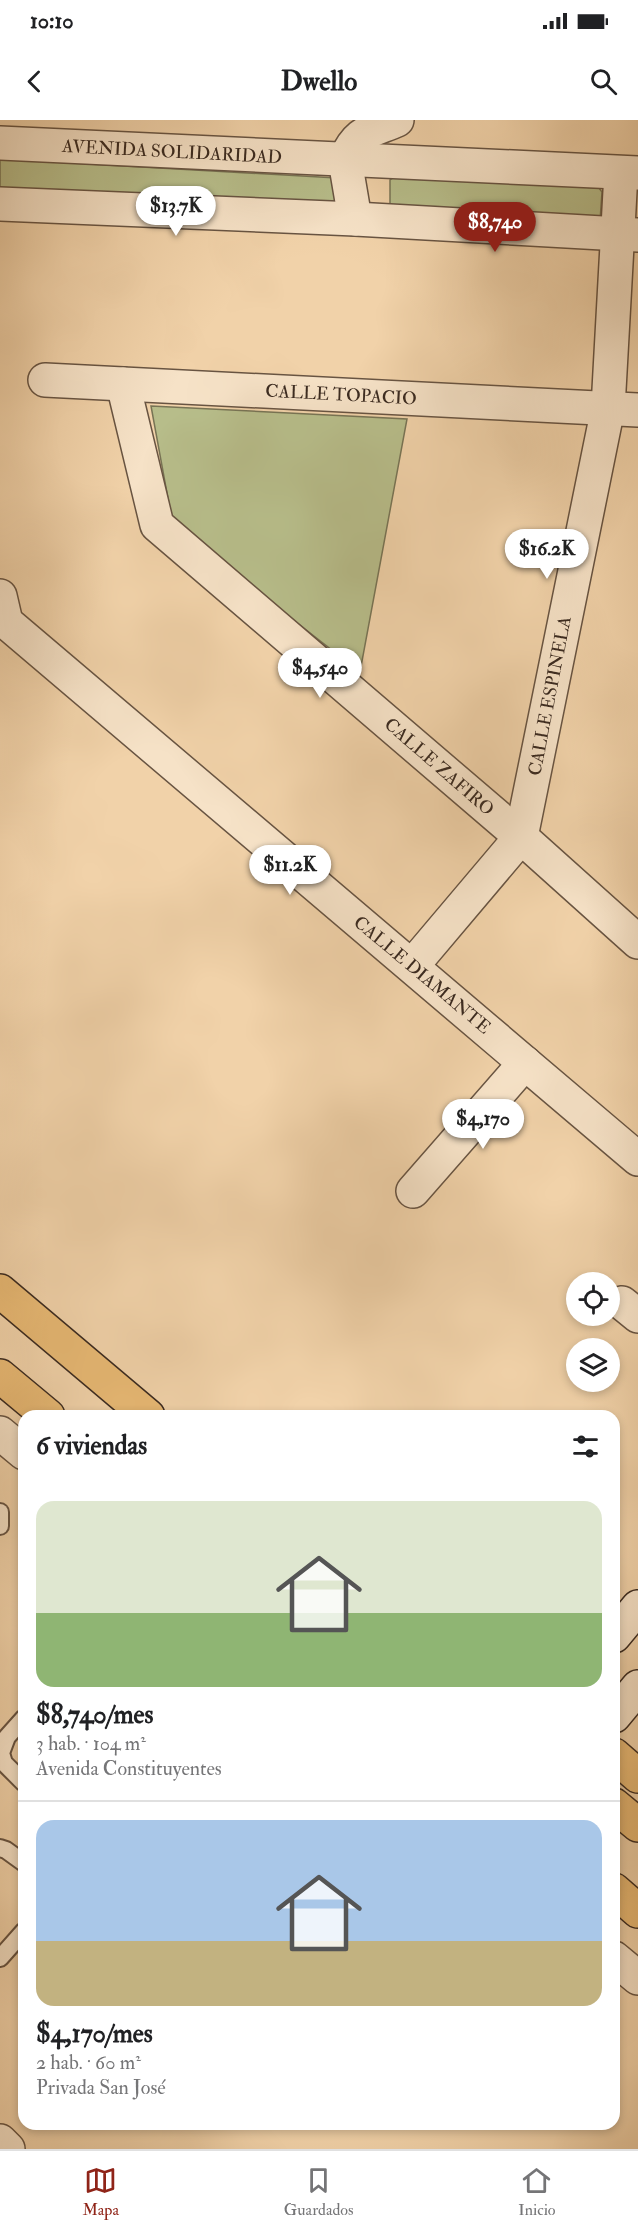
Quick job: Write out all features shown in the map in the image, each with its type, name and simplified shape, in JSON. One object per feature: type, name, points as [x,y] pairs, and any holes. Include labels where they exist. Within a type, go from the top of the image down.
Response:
[{"type":"main road","points":[[0,1291],[141,1410]]},
{"type":"main road","points":[[0,1376],[41,1410]]},
{"type":"main road","points":[[620,1760],[638,1776]]},
{"type":"main road","points":[[620,1810],[638,1825]]},
{"type":"main road","points":[[620,1895],[638,1911]]},
{"type":"street","points":[[355,219],[345,160],[358,137],[397,120]]},
{"type":"street","name":"AVENIDA SOLIDARIDAD","points":[[0,143],[629,173]]},
{"type":"street","name":"CALLE ESPINELA","points":[[412,966],[521,837],[623,409],[629,173]]},
{"type":"street","points":[[0,204],[355,219],[627,235]]},
{"type":"street","name":"CALLE TOPACIO","points":[[45,380],[623,409]]},
{"type":"street","name":"CALLE ZAFIRO","points":[[123,384],[157,525],[521,837],[638,942]]},
{"type":"street","name":"CALLE DIAMANTE","points":[[0,597],[6,622],[638,1159]]},
{"type":"street","points":[[413,1191],[525,1063]]},
{"type":"street","points":[[0,1433],[18,1448]]},
{"type":"street","points":[[620,1629],[638,1607]]},
{"type":"street","points":[[620,1709],[638,1687]]},
{"type":"street","points":[[620,1963],[638,1978]]},
{"type":"street","points":[[0,2141],[8,2149]]},
{"type":"lane","points":[[0,1512],[0,1526]]},
{"type":"lane","points":[[18,1725],[7,1737],[1,1753],[4,1763],[18,1777]]},
{"type":"lane","points":[[0,1848],[18,1859]]},
{"type":"lane","points":[[0,1958],[18,1937]]},
{"type":"green space","points":[[0,159],[337,178],[337,206],[0,190]]},
{"type":"green space","points":[[396,176],[599,188],[602,192],[600,221],[390,208],[390,180]]},
{"type":"green space","points":[[151,406],[407,419],[360,672],[205,551],[171,515]]}]
